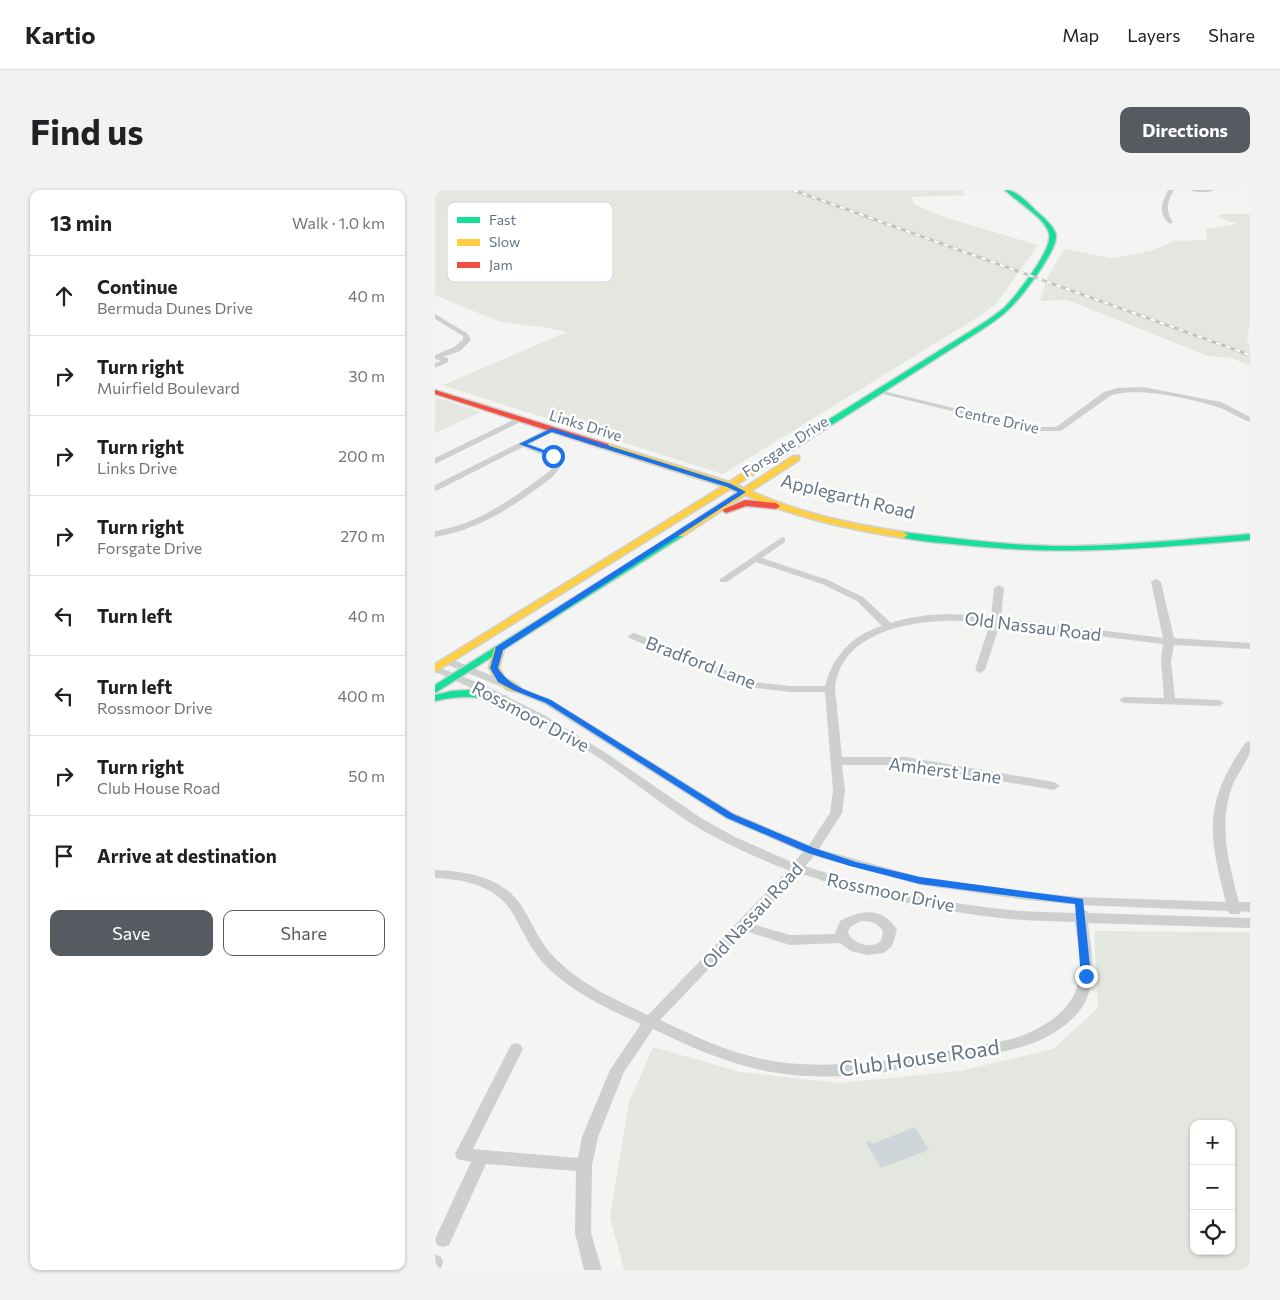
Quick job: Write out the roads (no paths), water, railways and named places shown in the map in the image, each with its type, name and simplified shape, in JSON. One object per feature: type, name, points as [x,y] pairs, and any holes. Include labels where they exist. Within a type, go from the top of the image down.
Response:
[{"type":"main road","name":"Forsgate Drive","points":[[435,669],[998,316],[1031,278],[1051,245],[1053,235],[1042,220],[1008,190]]},
{"type":"main road","name":"Forsgate Drive","points":[[435,690],[675,537],[1009,318],[1029,294],[1032,288],[1031,278]]},
{"type":"main road","name":"Links Drive","points":[[435,392],[729,485]]},
{"type":"main road","name":"Applegarth Road","points":[[729,485],[847,517],[914,531],[984,539],[1112,539],[1250,528]]},
{"type":"main road","name":"Applegarth Road","points":[[746,490],[776,506],[859,528],[928,539],[983,545],[1097,548],[1250,536]]},
{"type":"main road","points":[[675,537],[704,524],[737,505],[753,503],[776,506]]},
{"type":"main road","points":[[499,649],[494,668],[501,680],[516,689]]},
{"type":"main road","points":[[435,698],[463,691],[502,699]]},
{"type":"street","points":[[1170,222],[1163,212],[1163,206],[1171,190]]},
{"type":"street","points":[[1193,190],[1213,190]]},
{"type":"street","points":[[435,316],[466,335],[467,340],[457,349],[437,358]]},
{"type":"street","points":[[435,366],[445,360],[437,358]]},
{"type":"street","name":"Centre Drive","points":[[879,392],[1032,429],[1058,429],[1107,394],[1117,390],[1132,388],[1164,392],[1218,404],[1250,420]]},
{"type":"street","points":[[435,461],[520,420]]},
{"type":"street","points":[[435,488],[552,430]]},
{"type":"street","points":[[435,534],[462,529],[478,523],[502,509],[553,473],[558,464],[553,456],[522,444]]},
{"type":"street","points":[[724,580],[782,540]]},
{"type":"street","points":[[755,559],[825,582],[860,599],[889,627]]},
{"type":"street","points":[[1156,582],[1169,641],[1166,661],[1170,702]]},
{"type":"street","points":[[979,670],[996,621],[999,588]]},
{"type":"street","name":"Old Nassau Road","points":[[593,1270],[583,1234],[584,1165],[593,1128],[617,1070],[650,1022],[797,868],[836,813],[839,791],[830,689],[831,675],[845,652],[871,634],[889,627],[915,620],[962,617],[1110,636],[1250,646]]},
{"type":"street","name":"Bradford Lane","points":[[633,636],[752,685],[790,689],[830,689]]},
{"type":"street","name":"Rossmoor Drive","points":[[447,661],[548,702],[566,707],[599,725],[598,733],[730,816],[811,850],[854,864],[920,880],[1079,901],[1250,907]]},
{"type":"street","name":"Rossmoor Drive","points":[[435,669],[455,676],[502,699],[600,753],[664,800],[713,830],[745,847],[832,881],[914,900],[1006,914],[1081,919],[1244,923]]},
{"type":"street","points":[[1124,700],[1219,703]]},
{"type":"street","points":[[579,741],[598,733]]},
{"type":"street","points":[[1244,923],[1234,906],[1218,838],[1220,806],[1229,778],[1248,749]]},
{"type":"street","name":"Amherst Lane","points":[[835,761],[906,761],[1053,786]]},
{"type":"street","points":[[713,830],[730,816]]},
{"type":"street","name":"Club House Road","points":[[435,874],[469,878],[483,882],[503,894],[511,902],[533,941],[551,962],[576,983],[603,1000],[707,1048],[749,1061],[791,1068],[848,1070],[944,1057],[1013,1044],[1042,1034],[1063,1019],[1079,1001],[1086,976],[1079,901]]},
{"type":"street","points":[[741,925],[790,940],[843,938]]},
{"type":"street","points":[[516,1049],[463,1154],[481,1158],[584,1165]]},
{"type":"street","points":[[443,1240],[481,1158]]},
{"type":"railway","points":[[793,190],[1250,355]]}]
